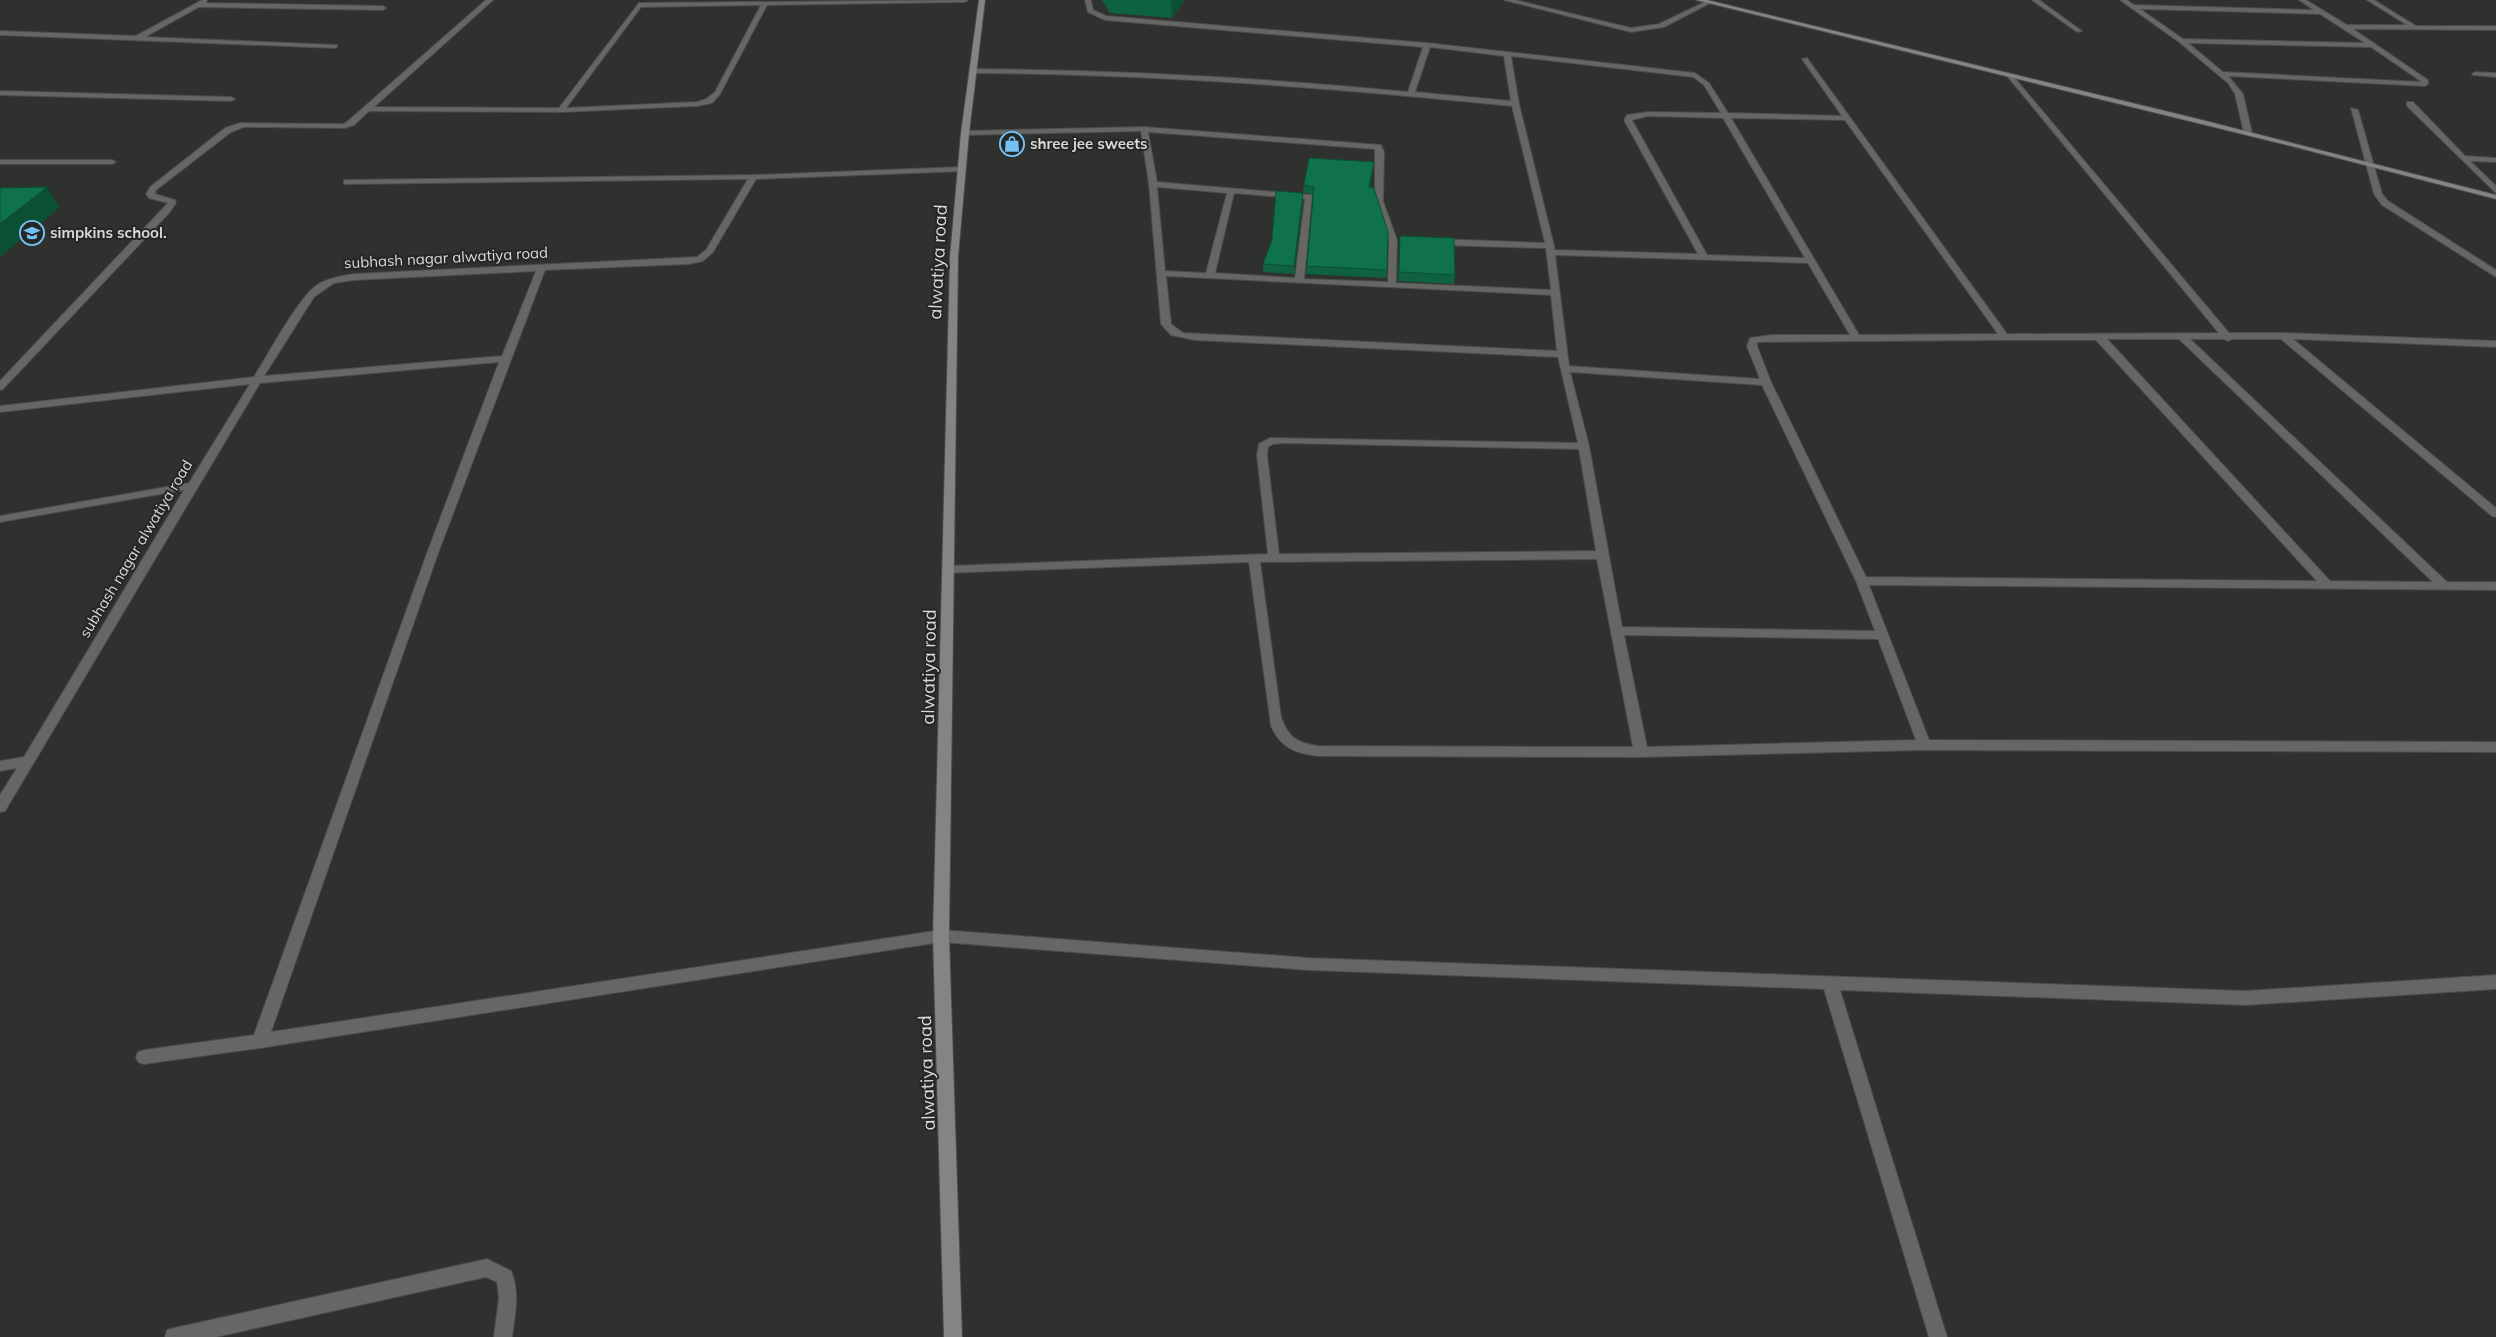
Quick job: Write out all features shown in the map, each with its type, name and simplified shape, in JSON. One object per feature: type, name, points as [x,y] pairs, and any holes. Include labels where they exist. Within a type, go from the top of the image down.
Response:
[{"type":"street","points":[[138,38],[206,0]]},
{"type":"street","points":[[246,6],[256,0]]},
{"type":"street","points":[[0,387],[166,211],[172,203],[171,200],[152,196],[150,194],[153,189],[228,130],[242,125],[345,126],[351,123],[490,0]]},
{"type":"street","points":[[561,110],[642,3],[965,0]]},
{"type":"street","name":"alwatiya road","points":[[953,1337],[941,936],[954,257],[965,133],[982,0]]},
{"type":"street","points":[[1088,0],[1090,11],[1105,18],[1427,45],[1695,75],[1707,84],[1856,337]]},
{"type":"street","points":[[1507,0],[1631,30],[1643,31],[1656,28],[1709,2]]},
{"type":"street","points":[[1699,0],[2370,163],[2496,197]]},
{"type":"street","points":[[2035,0],[2078,31]]},
{"type":"street","points":[[2123,0],[2181,41],[2223,74],[2237,89],[2248,133]]},
{"type":"street","points":[[2223,74],[2414,85],[2426,84],[2426,81],[2375,46],[2302,0]]},
{"type":"street","points":[[2370,0],[2416,28]]},
{"type":"street","points":[[367,110],[561,110],[684,106],[709,102],[718,94],[765,3]]},
{"type":"street","points":[[198,5],[383,8]]},
{"type":"street","points":[[2134,7],[2322,12]]},
{"type":"street","points":[[2346,27],[2496,28]]},
{"type":"street","points":[[2479,28],[2496,38]]},
{"type":"street","points":[[0,33],[335,46]]},
{"type":"street","points":[[2181,41],[2375,46]]},
{"type":"street","points":[[1411,94],[1427,45]]},
{"type":"street","points":[[1507,53],[1515,104],[1551,249],[1564,369],[1584,446],[1616,631],[1641,752]]},
{"type":"street","points":[[1805,59],[2005,338]]},
{"type":"street","points":[[974,71],[1102,71],[1411,94],[1515,104]]},
{"type":"street","points":[[2475,74],[2496,75]]},
{"type":"street","points":[[2010,77],[2228,338]]},
{"type":"street","points":[[0,93],[231,99]]},
{"type":"street","points":[[2410,104],[2496,191]]},
{"type":"street","points":[[2354,110],[2378,194],[2385,203],[2496,274]]},
{"type":"street","points":[[1704,257],[1628,120],[1630,117],[1643,114],[1847,118]]},
{"type":"street","points":[[1144,129],[1153,184],[1166,324],[1169,330],[1179,335],[1563,354]]},
{"type":"street","points":[[965,133],[1144,129],[1372,145],[1379,149],[1379,201],[1393,240],[1392,285]]},
{"type":"street","points":[[2465,158],[2496,160]]},
{"type":"street","points":[[0,162],[112,162]]},
{"type":"street","points":[[348,182],[753,177],[962,169]]},
{"type":"street","name":"subhash nagar alwatiya road","points":[[0,808],[190,486],[311,294],[319,286],[332,279],[675,262],[700,259],[709,252],[753,177]]},
{"type":"street","points":[[1153,184],[1309,197],[1299,280]]},
{"type":"street","points":[[1210,276],[1231,190]]},
{"type":"street","points":[[1393,240],[1403,241]]},
{"type":"street","points":[[1432,242],[1812,261]]},
{"type":"street","points":[[260,1042],[505,359],[542,268]]},
{"type":"street","points":[[1161,273],[1556,293]]},
{"type":"street","points":[[2283,336],[2496,514]]},
{"type":"street","points":[[1924,745],[1862,581],[1766,382],[1752,346],[1753,340],[1856,337],[2228,338],[2283,336],[2496,344]]},
{"type":"street","points":[[2100,338],[2327,585]]},
{"type":"street","points":[[2183,338],[2444,586]]},
{"type":"street","points":[[0,409],[256,380],[505,359]]},
{"type":"street","points":[[1564,369],[1766,382]]},
{"type":"street","points":[[1274,558],[1262,455],[1263,446],[1270,441],[1584,446]]},
{"type":"street","points":[[0,519],[190,486]]},
{"type":"street","points":[[948,570],[1254,558],[1602,555]]},
{"type":"street","points":[[1254,558],[1275,717],[1280,734],[1296,748],[1318,752],[1641,752],[1924,745],[2496,747]]},
{"type":"street","points":[[1862,581],[2496,586]]},
{"type":"street","points":[[1616,631],[1882,635]]},
{"type":"street","points":[[0,766],[28,761]]},
{"type":"street","points":[[144,1057],[260,1042],[941,936],[1308,964],[2246,998],[2496,982]]},
{"type":"street","points":[[1830,984],[1938,1337]]},
{"type":"street","points":[[174,1337],[487,1268],[505,1277],[508,1298],[503,1337]]},
{"type":"building","points":[[1309,158],[1374,162],[1369,187],[1374,188],[1388,232],[1387,270],[1307,266],[1314,187],[1304,185]]},
{"type":"building","points":[[47,187],[0,224],[0,188]]},
{"type":"building","points":[[1276,191],[1303,193],[1294,266],[1263,264],[1272,240]]},
{"type":"building","points":[[1400,236],[1454,238],[1455,275],[1399,272]]},
{"type":"place","name":"shree jee sweets","points":[[1012,144]]},
{"type":"place","name":"simpkins school.","points":[[32,233]]}]
